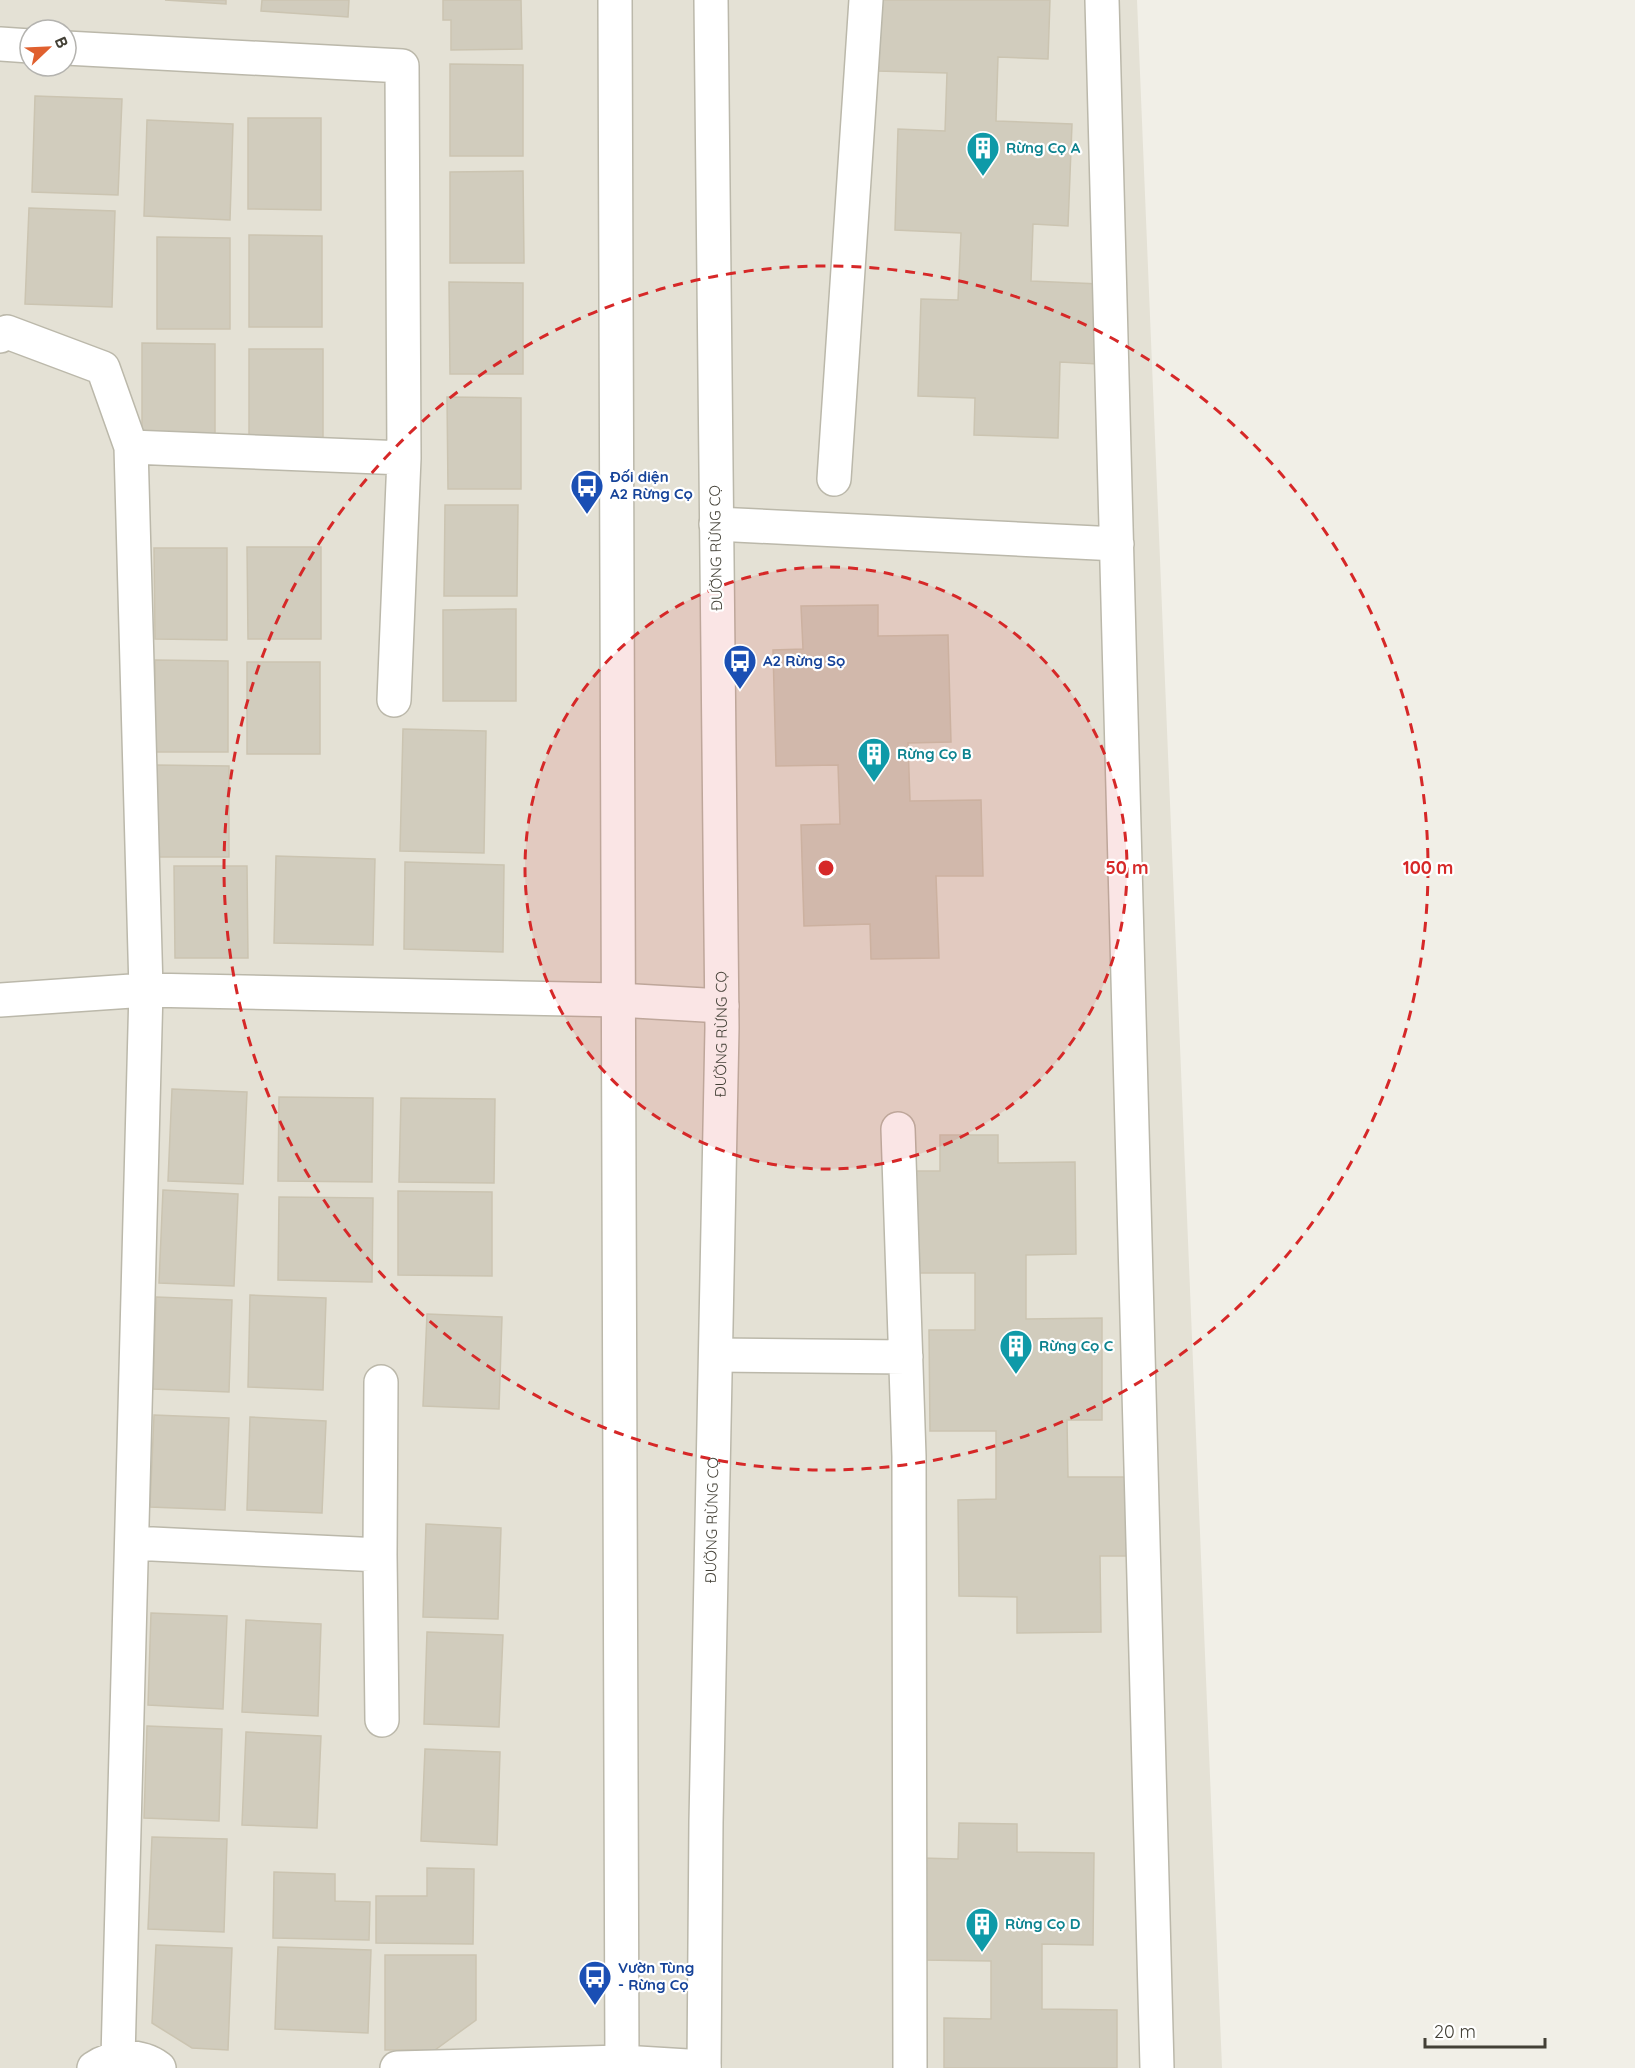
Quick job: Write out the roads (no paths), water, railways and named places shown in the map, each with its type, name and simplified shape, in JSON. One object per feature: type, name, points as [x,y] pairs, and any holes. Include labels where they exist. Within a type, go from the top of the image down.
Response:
[{"type":"street","points":[[615,0],[622,2065]]},
{"type":"street","name":"ĐƯỜNG RỪNG CỌ","points":[[704,2068],[706,1810],[722,1006],[711,0]]},
{"type":"street","points":[[834,479],[866,0]]},
{"type":"street","points":[[1102,0],[1157,2068]]},
{"type":"street","points":[[0,44],[18,45]]},
{"type":"street","points":[[78,49],[402,66],[404,458],[394,700]]},
{"type":"street","points":[[0,336],[8,332],[103,368],[131,447],[146,990],[132,1543],[106,2063],[136,2058],[159,2068]]},
{"type":"street","points":[[131,447],[404,458]]},
{"type":"street","points":[[716,524],[1117,544]]},
{"type":"street","points":[[0,1000],[146,990],[618,1000],[722,1006]]},
{"type":"street","points":[[898,1129],[909,1468],[910,2068]]},
{"type":"street","points":[[716,1355],[906,1357]]},
{"type":"street","points":[[381,1382],[382,1720]]},
{"type":"street","points":[[132,1543],[380,1555]]},
{"type":"street","points":[[397,2068],[622,2065],[704,2068]]},
{"type":"place","name":"Rừng Cọ A","points":[[983,177]]},
{"type":"place","name":"Đối diện A2 Rừng Cọ","points":[[587,515]]},
{"type":"place","name":"A2 Rừng Sọ","points":[[740,690]]},
{"type":"place","name":"Rừng Cọ B","points":[[874,783]]},
{"type":"place","name":"Rừng Cọ C","points":[[1016,1375]]},
{"type":"place","name":"Rừng Cọ D","points":[[982,1953]]},
{"type":"place","name":"Vườn Tùng - Rừng Cọ","points":[[595,2006]]}]
